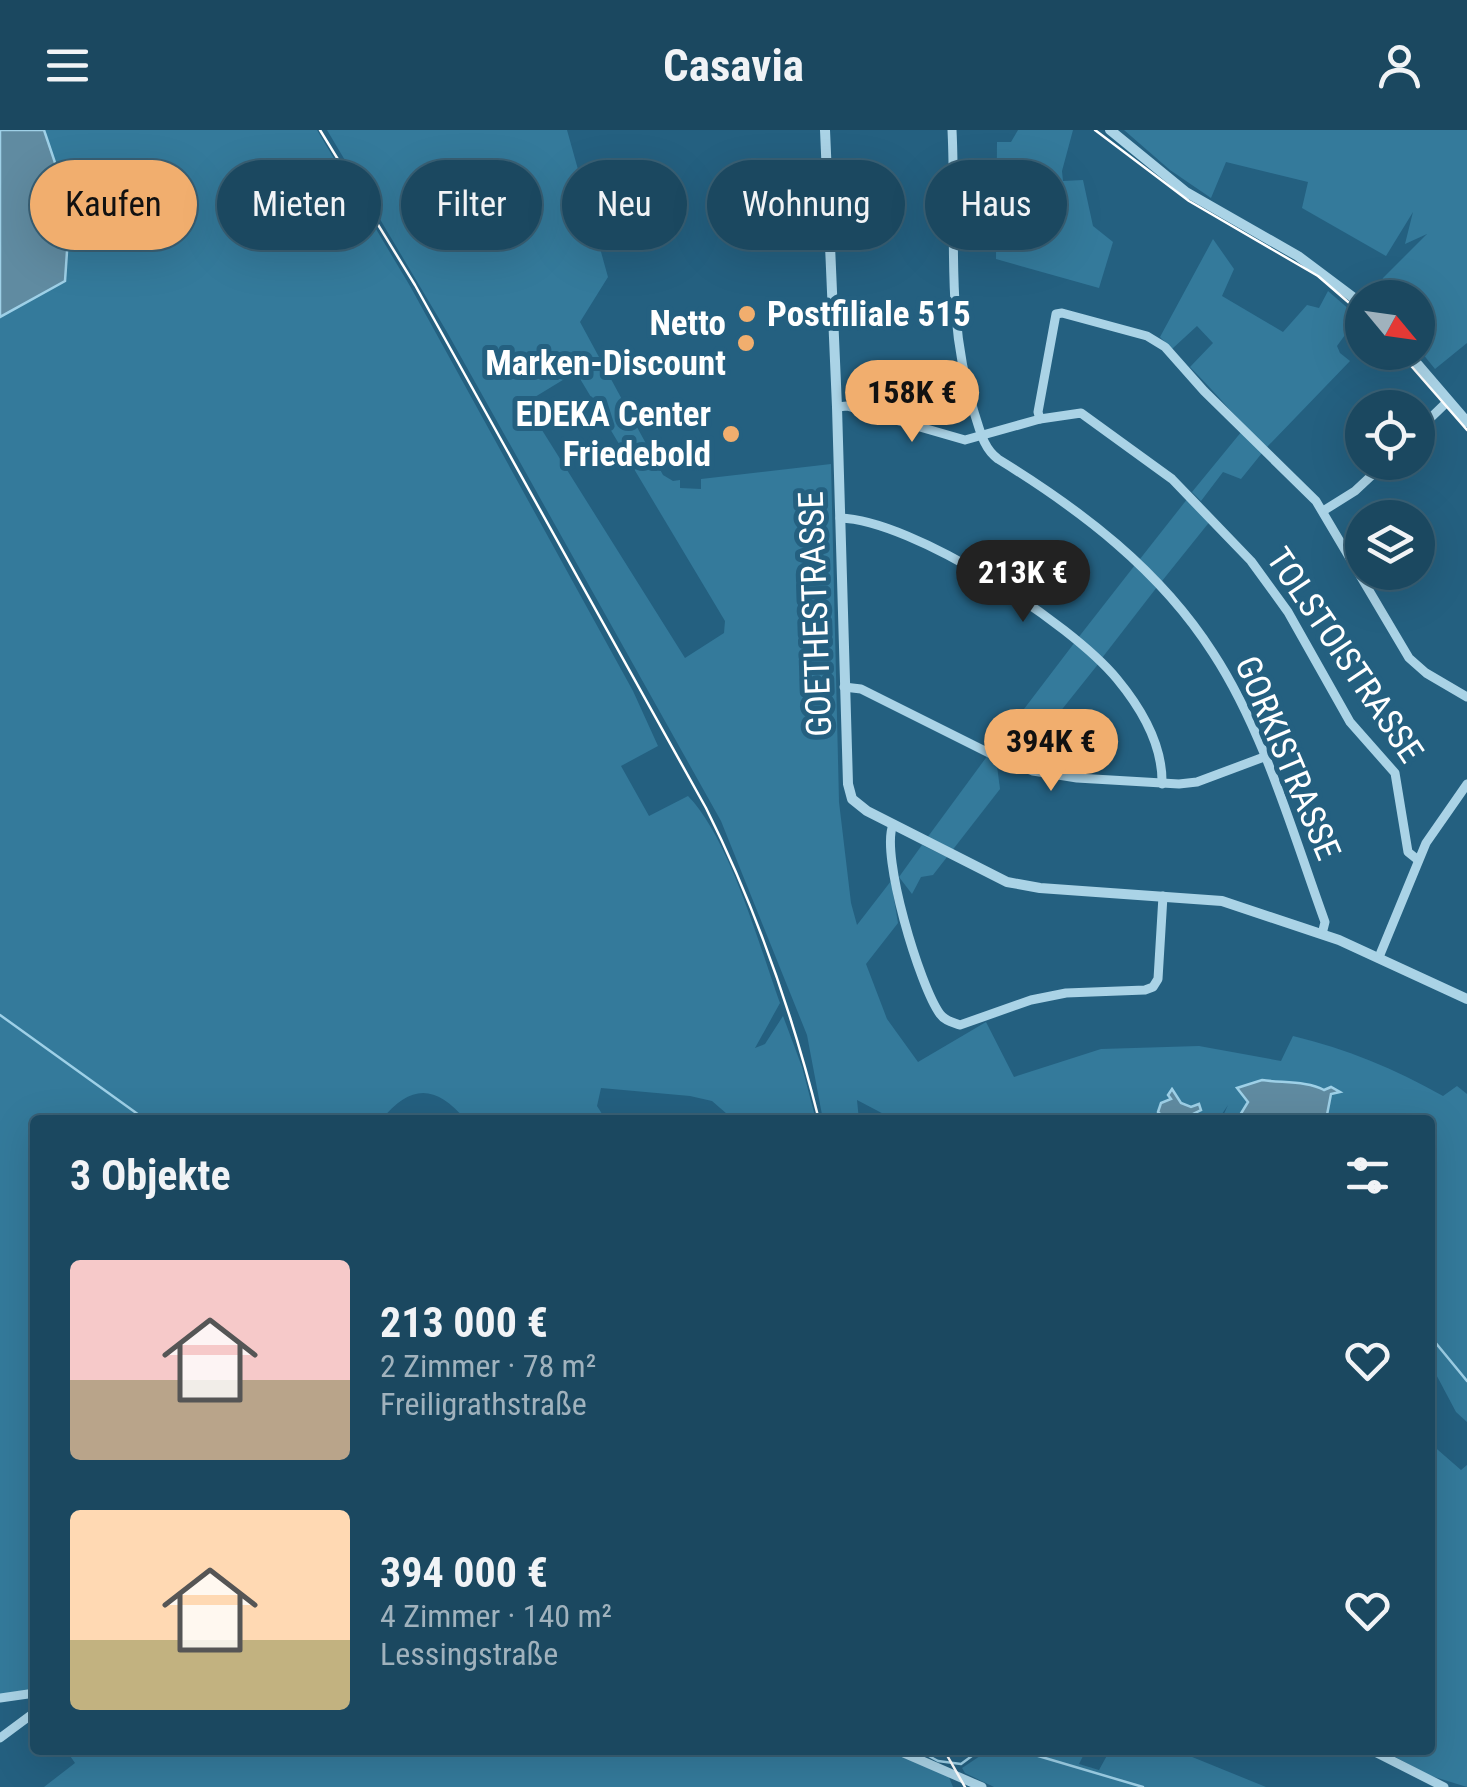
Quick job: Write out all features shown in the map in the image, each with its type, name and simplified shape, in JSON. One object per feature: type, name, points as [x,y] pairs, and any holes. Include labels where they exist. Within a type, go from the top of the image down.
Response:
[{"type":"street","name":"GOETHESTRASSE","points":[[824,130],[850,796],[893,824]]},
{"type":"street","points":[[837,406],[956,439],[982,436],[964,378],[954,317],[952,130]]},
{"type":"street","points":[[1110,130],[1186,192],[1298,256],[1345,291]]},
{"type":"street","points":[[1040,419],[1053,317],[1062,313],[1156,340],[1323,511],[1409,658],[1467,697]]},
{"type":"street","points":[[1422,370],[1467,422]]},
{"type":"street","points":[[1435,414],[1448,401]]},
{"type":"street","name":"TOLSTOISTRASSE","points":[[982,436],[1076,413],[1093,419],[1172,480],[1242,551],[1288,612],[1350,722],[1395,772],[1408,852],[1418,860]]},
{"type":"street","name":"GORKISTRASSE","points":[[982,436],[990,454],[1106,533],[1163,588],[1220,662],[1264,757],[1325,922],[1322,934]]},
{"type":"street","points":[[1323,511],[1367,480]]},
{"type":"street","points":[[840,518],[894,530],[941,551],[1028,604],[1088,650],[1116,676],[1141,712],[1155,741],[1162,784]]},
{"type":"street","points":[[844,688],[861,688],[1001,759],[1077,778],[1162,784],[1197,782],[1264,757]]},
{"type":"street","points":[[1379,957],[1418,860],[1440,819],[1467,784]]},
{"type":"street","points":[[1164,896],[1158,979],[1154,987],[1066,992],[960,1025],[941,1015],[916,959],[898,896],[889,838],[893,824],[988,874],[1018,885],[1164,896],[1222,902],[1322,934],[1467,998]]},
{"type":"street","points":[[0,1698],[30,1694]]},
{"type":"street","points":[[0,1738],[30,1716]]},
{"type":"street","points":[[909,1755],[982,1787]]},
{"type":"street","points":[[1381,1755],[1444,1787]]},
{"type":"shaded area","points":[[0,130],[44,130],[54,160],[30,160],[30,250],[67,250],[65,281],[0,317]]},
{"type":"shaded area","points":[[44,130],[317,130],[335,160],[217,160],[217,250],[381,250],[381,237],[633,691],[658,746],[621,766],[649,816],[688,796],[717,838],[742,894],[780,1003],[755,1048],[765,1044],[783,1016],[815,1115],[726,1115],[712,1101],[690,1096],[601,1088],[597,1106],[603,1115],[461,1115],[444,1100],[423,1093],[403,1100],[386,1115],[30,1115],[30,1697],[0,1695],[0,317],[65,281],[67,250],[197,250],[197,160],[54,160]]},
{"type":"shaded area","points":[[327,130],[567,130],[575,160],[562,160],[562,250],[600,250],[608,277],[580,322],[663,475],[680,480],[680,488],[701,489],[701,479],[831,464],[839,802],[851,903],[857,925],[891,881],[898,923],[866,964],[887,1019],[918,1062],[986,1022],[1014,1077],[1101,1049],[1199,1046],[1281,1061],[1293,1036],[1370,1061],[1443,1096],[1457,1086],[1467,1094],[1467,1422],[1456,1412],[1435,1372],[1435,1115],[1327,1115],[1330,1103],[1324,1090],[1317,1086],[1262,1080],[1238,1088],[1248,1102],[1240,1115],[1223,1115],[1228,1105],[1221,1115],[1192,1115],[1195,1112],[1191,1107],[1171,1099],[1158,1111],[1161,1115],[886,1115],[857,1100],[858,1115],[822,1115],[807,1035],[721,821],[381,221],[381,160],[345,160]],"holes":[[[576,372],[725,621],[724,633],[685,658],[525,403]]]},
{"type":"shaded area","points":[[1018,130],[1073,130],[1065,160],[997,160],[997,142],[1011,142]]},
{"type":"shaded area","points":[[1124,130],[1467,130],[1467,343],[1435,369],[1435,280],[1382,280],[1427,234],[1405,244],[1413,212],[1386,256],[1302,208],[1308,182],[1226,162],[1211,198],[1170,170]]},
{"type":"shaded area","points":[[1083,180],[1093,226],[1113,242],[1099,288],[996,259],[996,250],[1067,250],[1067,181]]},
{"type":"shaded area","points":[[1213,239],[1234,269],[1222,296],[1283,332],[1307,305],[1319,308],[1328,291],[1345,306],[1345,335],[1337,346],[1345,357],[1345,366],[1267,447],[1190,367],[1213,343],[1197,326],[1172,349],[1160,337]]},
{"type":"shaded area","points":[[1242,431],[1262,453],[1241,479],[1223,472],[1201,501],[1192,492]]},
{"type":"shaded area","points":[[1188,498],[1211,520],[1162,581],[1140,559]]},
{"type":"shaded area","points":[[1135,565],[1157,587],[1102,658],[1078,638]]},
{"type":"shaded area","points":[[1075,642],[1099,663],[1020,762],[1004,757],[1006,749],[1000,754],[992,751]]},
{"type":"shaded area","points":[[988,755],[997,766],[1000,789],[951,852],[927,838]]},
{"type":"shaded area","points":[[922,845],[947,857],[933,875],[921,877],[912,894],[899,877]]},
{"type":"shaded area","points":[[1262,1080],[1324,1090],[1331,1087],[1340,1092],[1331,1094],[1327,1115],[1240,1115],[1248,1102],[1237,1088]]},
{"type":"shaded area","points":[[1172,1089],[1181,1103],[1191,1107],[1199,1104],[1201,1110],[1191,1115],[1161,1115],[1161,1103],[1171,1099],[1168,1095]]},
{"type":"shaded area","points":[[1435,1447],[1461,1470],[1467,1465],[1467,1787],[1428,1775],[1392,1755],[1435,1755]]},
{"type":"shaded area","points":[[69,1755],[903,1755],[949,1777],[953,1787],[44,1787],[75,1763]]},
{"type":"shaded area","points":[[982,1755],[1084,1755],[1079,1764],[1099,1770],[1107,1755],[1187,1755],[1266,1787],[994,1787],[962,1768]]},
{"type":"waterway","points":[[0,1015],[139,1115]]},
{"type":"waterway","points":[[1435,1342],[1467,1381]]},
{"type":"waterway","points":[[927,1755],[938,1761],[961,1764],[973,1755]]},
{"type":"waterway","points":[[1035,1755],[1143,1787]]},
{"type":"tram line","points":[[320,130],[415,285],[706,808],[771,961],[818,1115]]},
{"type":"tram line","points":[[1095,130],[1189,201],[1318,276],[1345,299]]},
{"type":"tram line","points":[[1415,370],[1467,430]]},
{"type":"tram line","points":[[947,1755],[965,1787]]},
{"type":"place","name":"Postfiliale 515","points":[[747,314]]},
{"type":"place","name":"Netto Marken-Discount","points":[[746,343]]},
{"type":"place","name":"EDEKA Center Friedebold","points":[[731,434]]}]
